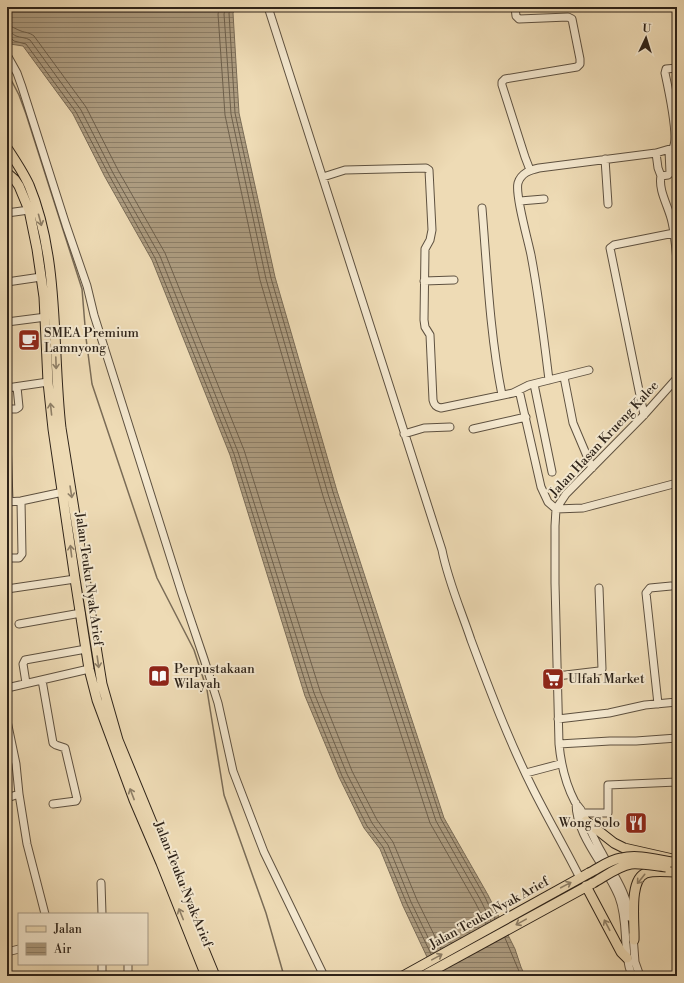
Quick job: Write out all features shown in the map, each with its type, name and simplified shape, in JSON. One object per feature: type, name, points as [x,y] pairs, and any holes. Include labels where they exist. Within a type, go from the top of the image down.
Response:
[{"type":"main road","name":"Jalan Teuku Nyak Arief","points":[[7,148],[28,183],[36,204],[42,227],[51,282],[54,314],[57,428],[63,492],[86,649],[97,700],[112,744],[134,800],[215,976]]},
{"type":"main road","name":"Jalan Teuku Nyak Arief","points":[[7,173],[19,186],[29,210],[33,230],[46,317],[48,382],[102,684],[118,740],[204,975]]},
{"type":"main road","points":[[584,817],[614,843],[675,866]]},
{"type":"main road","name":"Jalan Teuku Nyak Arief","points":[[403,976],[608,862],[620,858],[635,857],[675,866]]},
{"type":"main road","name":"Jalan Teuku Nyak Arief","points":[[423,976],[624,866],[631,864],[645,864],[675,866]]},
{"type":"main road","points":[[634,940],[634,900],[636,887],[640,878],[647,873],[675,866]]},
{"type":"main road","points":[[590,885],[621,952],[630,962]]},
{"type":"street","points":[[268,7],[327,175],[404,434],[442,550],[445,566],[497,709],[546,813],[585,876]]},
{"type":"street","points":[[515,7],[516,16],[522,19],[568,17],[572,19],[580,59],[580,64],[577,67],[505,79],[502,82],[530,170]]},
{"type":"street","points":[[7,56],[17,73],[22,87],[87,286],[94,315],[114,380],[218,703],[229,758],[235,778],[264,852],[324,976]]},
{"type":"street","points":[[549,380],[544,336],[517,188],[518,183],[524,174],[530,170],[656,153],[673,148],[675,145],[676,126],[665,72],[666,69],[677,68]]},
{"type":"street","points":[[660,176],[668,175],[670,173],[670,150]]},
{"type":"street","points":[[656,153],[662,191],[674,233],[677,262]]},
{"type":"street","points":[[605,159],[608,204]]},
{"type":"street","points":[[327,175],[340,171],[428,169],[432,230],[430,240],[425,249],[424,320],[425,326],[430,335],[434,404],[436,407],[441,408],[502,395],[534,384],[589,370]]},
{"type":"street","points":[[520,202],[544,199]]},
{"type":"street","points":[[482,208],[498,377],[502,395]]},
{"type":"street","points":[[7,213],[29,210]]},
{"type":"street","points":[[644,415],[610,248],[614,245],[674,233]]},
{"type":"street","points":[[7,282],[41,277]]},
{"type":"street","points":[[424,281],[454,280]]},
{"type":"street","points":[[7,322],[46,317]]},
{"type":"street","points":[[564,377],[573,423],[592,468]]},
{"type":"street","name":"Jalan Hasan Krueng Kalee","points":[[576,803],[558,764],[559,744],[555,583],[556,509],[566,494],[644,415],[677,378]]},
{"type":"street","points":[[7,388],[48,382]]},
{"type":"street","points":[[534,384],[552,472]]},
{"type":"street","points":[[7,409],[16,409],[18,407],[17,387]]},
{"type":"street","points":[[519,390],[541,486],[548,502],[556,509],[584,508],[677,483]]},
{"type":"street","points":[[473,429],[526,417]]},
{"type":"street","points":[[404,434],[424,428],[450,427]]},
{"type":"street","points":[[7,439],[8,502],[21,501],[63,492]]},
{"type":"street","points":[[7,558],[19,558],[22,553],[21,501]]},
{"type":"street","points":[[7,589],[75,579]]},
{"type":"street","points":[[658,704],[646,593],[650,588],[670,586]]},
{"type":"street","points":[[557,676],[599,671],[602,669],[599,588]]},
{"type":"street","points":[[19,624],[81,613]]},
{"type":"street","points":[[26,683],[23,664],[24,660],[86,649]]},
{"type":"street","points":[[7,688],[90,669]]},
{"type":"street","points":[[42,680],[53,743],[65,748],[77,799],[76,801],[53,804]]},
{"type":"street","points":[[558,719],[609,713],[638,706],[677,702]]},
{"type":"street","points":[[7,721],[16,764],[18,794],[27,844],[46,913]]},
{"type":"street","points":[[559,744],[677,738]]},
{"type":"street","points":[[526,773],[558,764]]},
{"type":"street","points":[[584,817],[608,813],[608,785],[677,782]]},
{"type":"street","points":[[7,798],[18,794]]},
{"type":"street","points":[[576,803],[620,885],[628,904],[634,940],[630,962],[640,976]]},
{"type":"street","points":[[576,803],[576,812],[582,828],[597,858],[612,881],[620,900],[632,976]]},
{"type":"street","points":[[101,883],[102,913]]},
{"type":"street","points":[[7,952],[18,949]]},
{"type":"street","points":[[102,965],[102,976]]},
{"type":"street","points":[[128,965],[128,976]]},
{"type":"water","points":[[7,7],[237,7],[233,13],[239,113],[275,277],[337,491],[444,818],[488,895],[515,949],[525,976],[436,976],[403,906],[380,849],[364,828],[339,777],[305,696],[230,455],[152,260],[105,177],[73,114],[23,46],[10,44],[7,36]]},
{"type":"waterway","points":[[7,72],[19,95],[26,114],[82,289],[92,384],[157,578],[194,650],[207,690],[224,795],[266,913],[284,976]]},
{"type":"place","name":"SMEA Premium Lamnyong","points":[[29,340]]},
{"type":"place","name":"Perpustakaan Wilayah","points":[[159,676]]},
{"type":"place","name":"Ulfah Market","points":[[553,679]]},
{"type":"place","name":"Wong Solo","points":[[636,823]]}]
